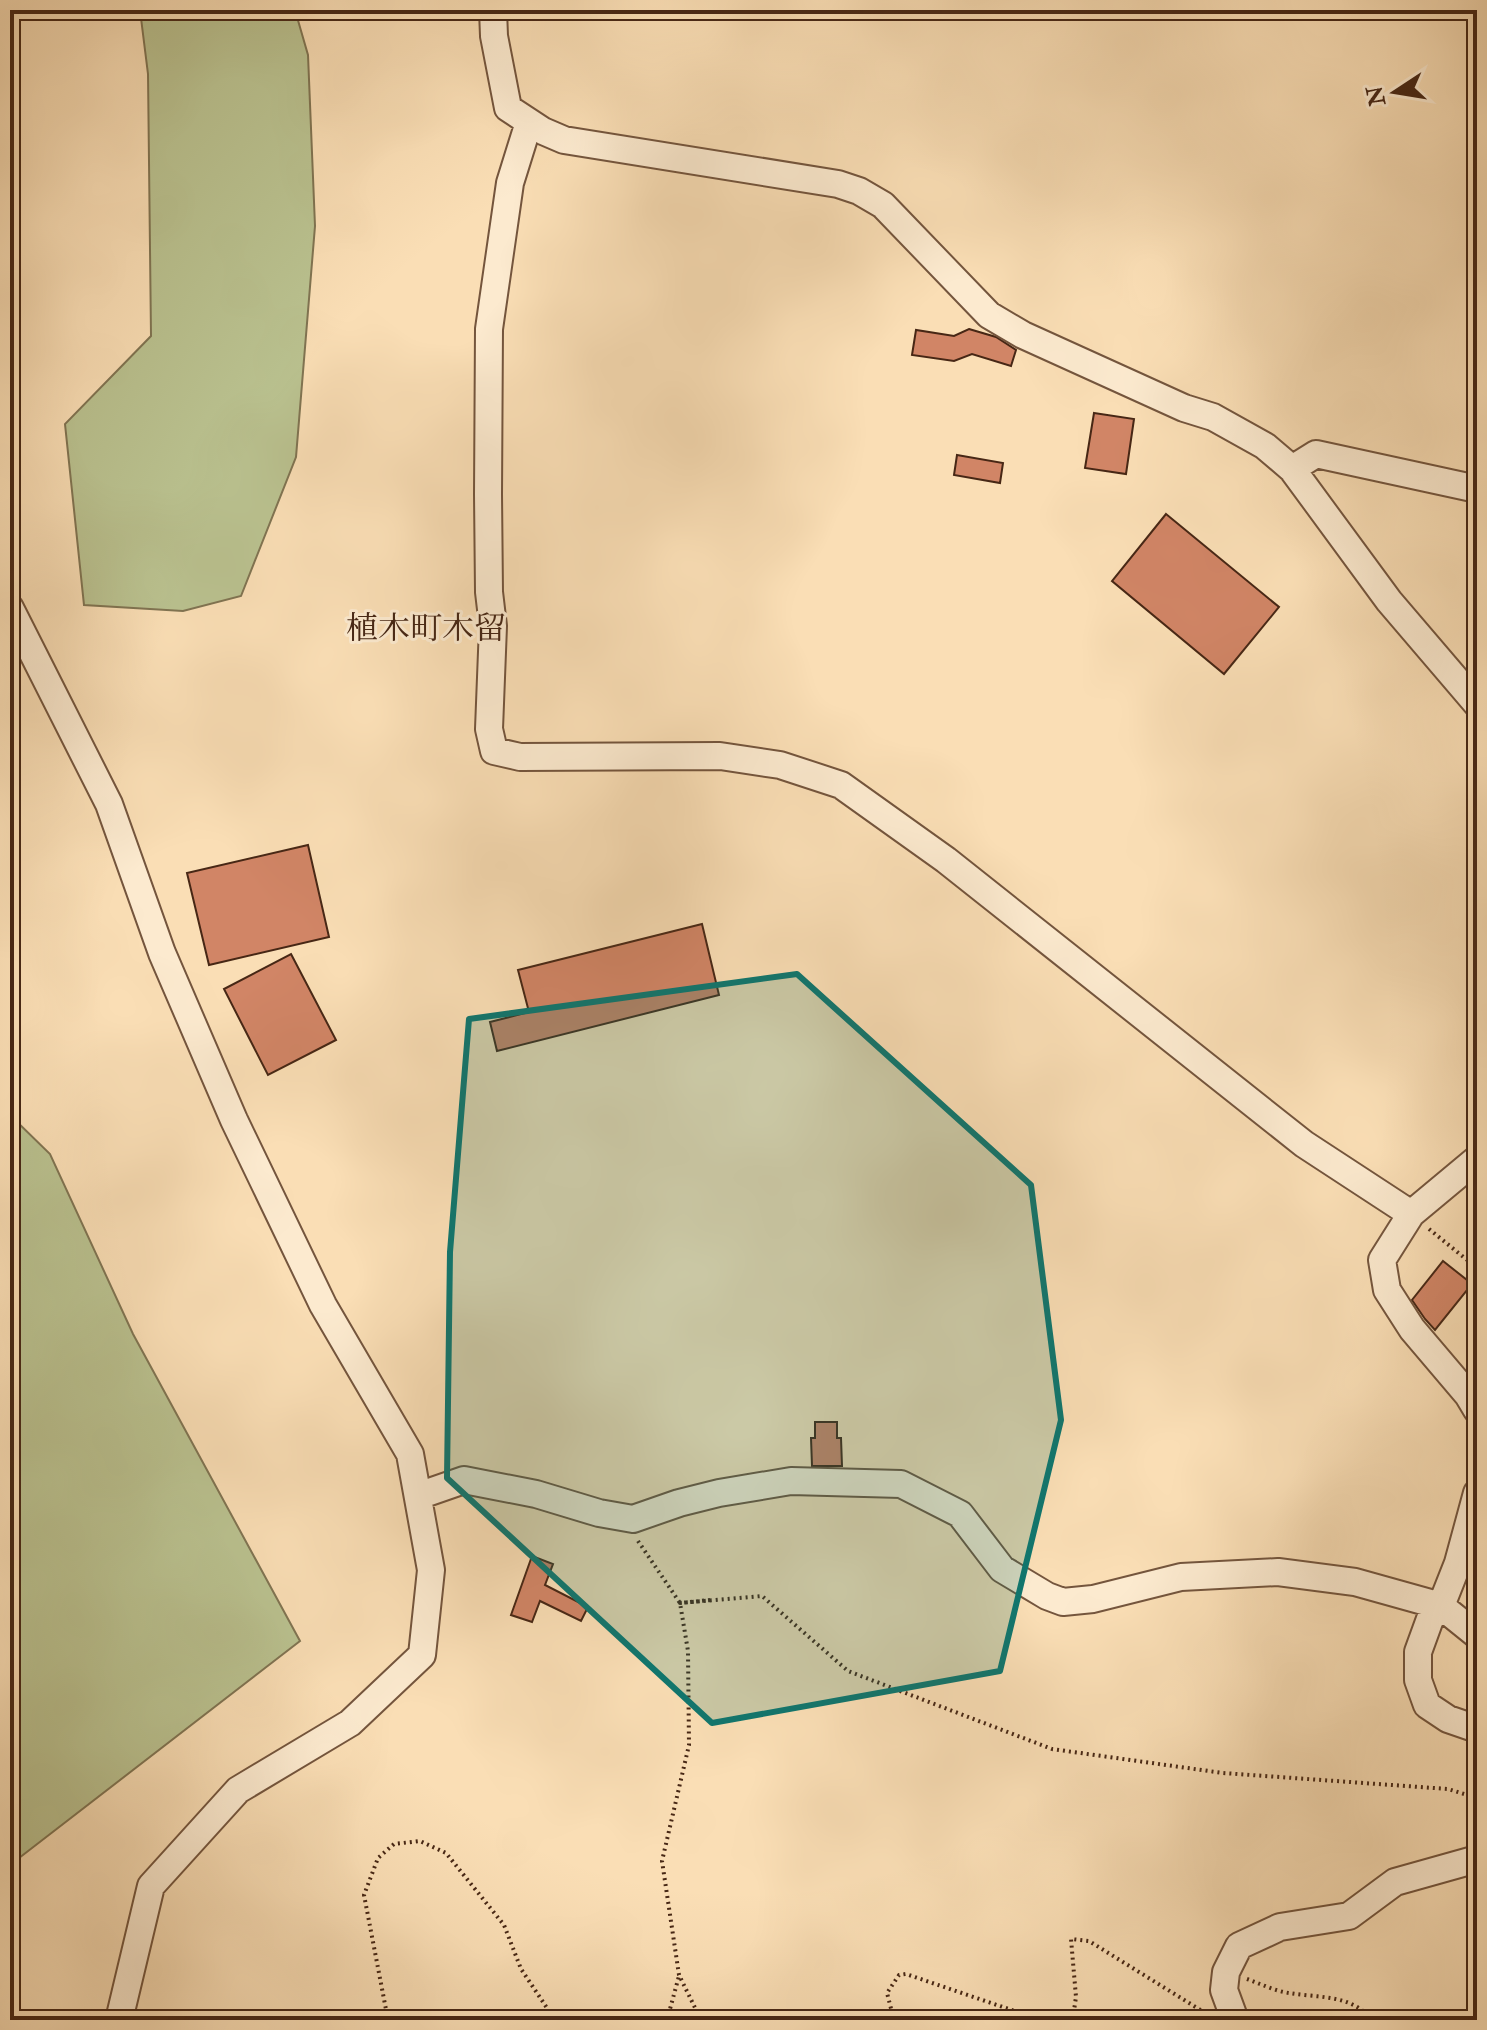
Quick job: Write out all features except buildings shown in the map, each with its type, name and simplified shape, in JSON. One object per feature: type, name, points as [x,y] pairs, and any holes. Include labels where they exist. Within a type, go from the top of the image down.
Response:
[{"type":"street","points":[[493,10],[494,36],[508,108],[529,122],[564,140],[772,171],[859,191],[883,205],[989,315],[1023,335],[1184,408],[1213,417],[1265,446],[1292,469],[1389,601],[1477,704]]},
{"type":"street","points":[[529,122],[510,183],[489,329],[489,592],[493,626],[489,729],[494,751],[520,757],[720,756],[780,765],[841,785],[946,860],[1304,1144],[1411,1214]]},
{"type":"street","points":[[1292,469],[1316,454],[1477,489]]},
{"type":"street","points":[[10,608],[109,804],[162,953],[234,1120],[323,1305],[410,1454],[431,1570],[422,1655],[350,1723],[238,1790],[151,1886],[119,2020]]},
{"type":"street","points":[[1477,1159],[1411,1214],[1382,1260],[1387,1290],[1412,1329],[1477,1410]]},
{"type":"street","points":[[418,1496],[464,1480],[536,1494],[599,1513],[633,1519],[719,1493],[791,1481],[901,1484],[960,1514],[1002,1569],[1063,1602],[1093,1599],[1181,1577],[1278,1572],[1355,1582],[1441,1606],[1477,1635]]},
{"type":"street","points":[[1477,1493],[1458,1563],[1441,1606],[1430,1619],[1418,1652],[1418,1680],[1427,1705],[1448,1719],[1477,1729]]},
{"type":"street","points":[[1234,2018],[1224,1990],[1226,1972],[1239,1946],[1280,1927],[1349,1916],[1395,1882],[1477,1859]]},
{"type":"path","points":[[1411,1214],[1477,1268]]},
{"type":"path","points":[[633,1519],[637,1539],[680,1603],[688,1651],[689,1745],[662,1861],[679,1975],[701,2020]]},
{"type":"path","points":[[680,1603],[762,1596],[848,1671],[1052,1749],[1223,1773],[1448,1789],[1477,1798]]},
{"type":"path","points":[[680,1603],[710,1600]]},
{"type":"path","points":[[388,2020],[364,1895],[378,1858],[394,1844],[420,1841],[446,1853],[504,1925],[521,1969],[555,2020]]},
{"type":"path","points":[[1053,2020],[1073,2017],[1076,1997],[1071,1939],[1089,1941],[1202,2011],[1234,2018]]},
{"type":"path","points":[[1226,1972],[1288,1993],[1328,1996],[1365,2012],[1371,2020]]},
{"type":"path","points":[[894,2020],[887,1993],[899,1975],[906,1974],[1041,2020]]},
{"type":"path","points":[[667,2020],[679,1975]]},
{"type":"highlighted area","points":[[797,974],[1031,1185],[1061,1420],[1000,1671],[712,1723],[447,1478],[450,1252],[469,1019]]},
{"type":"green space","points":[[140,10],[295,10],[308,55],[315,226],[296,457],[241,596],[183,611],[84,605],[65,424],[151,336],[148,74]]},
{"type":"green space","points":[[10,1115],[50,1154],[133,1334],[300,1641],[10,1865]]},
{"type":"district","name":"植木町木留","points":[[426,629]]}]
